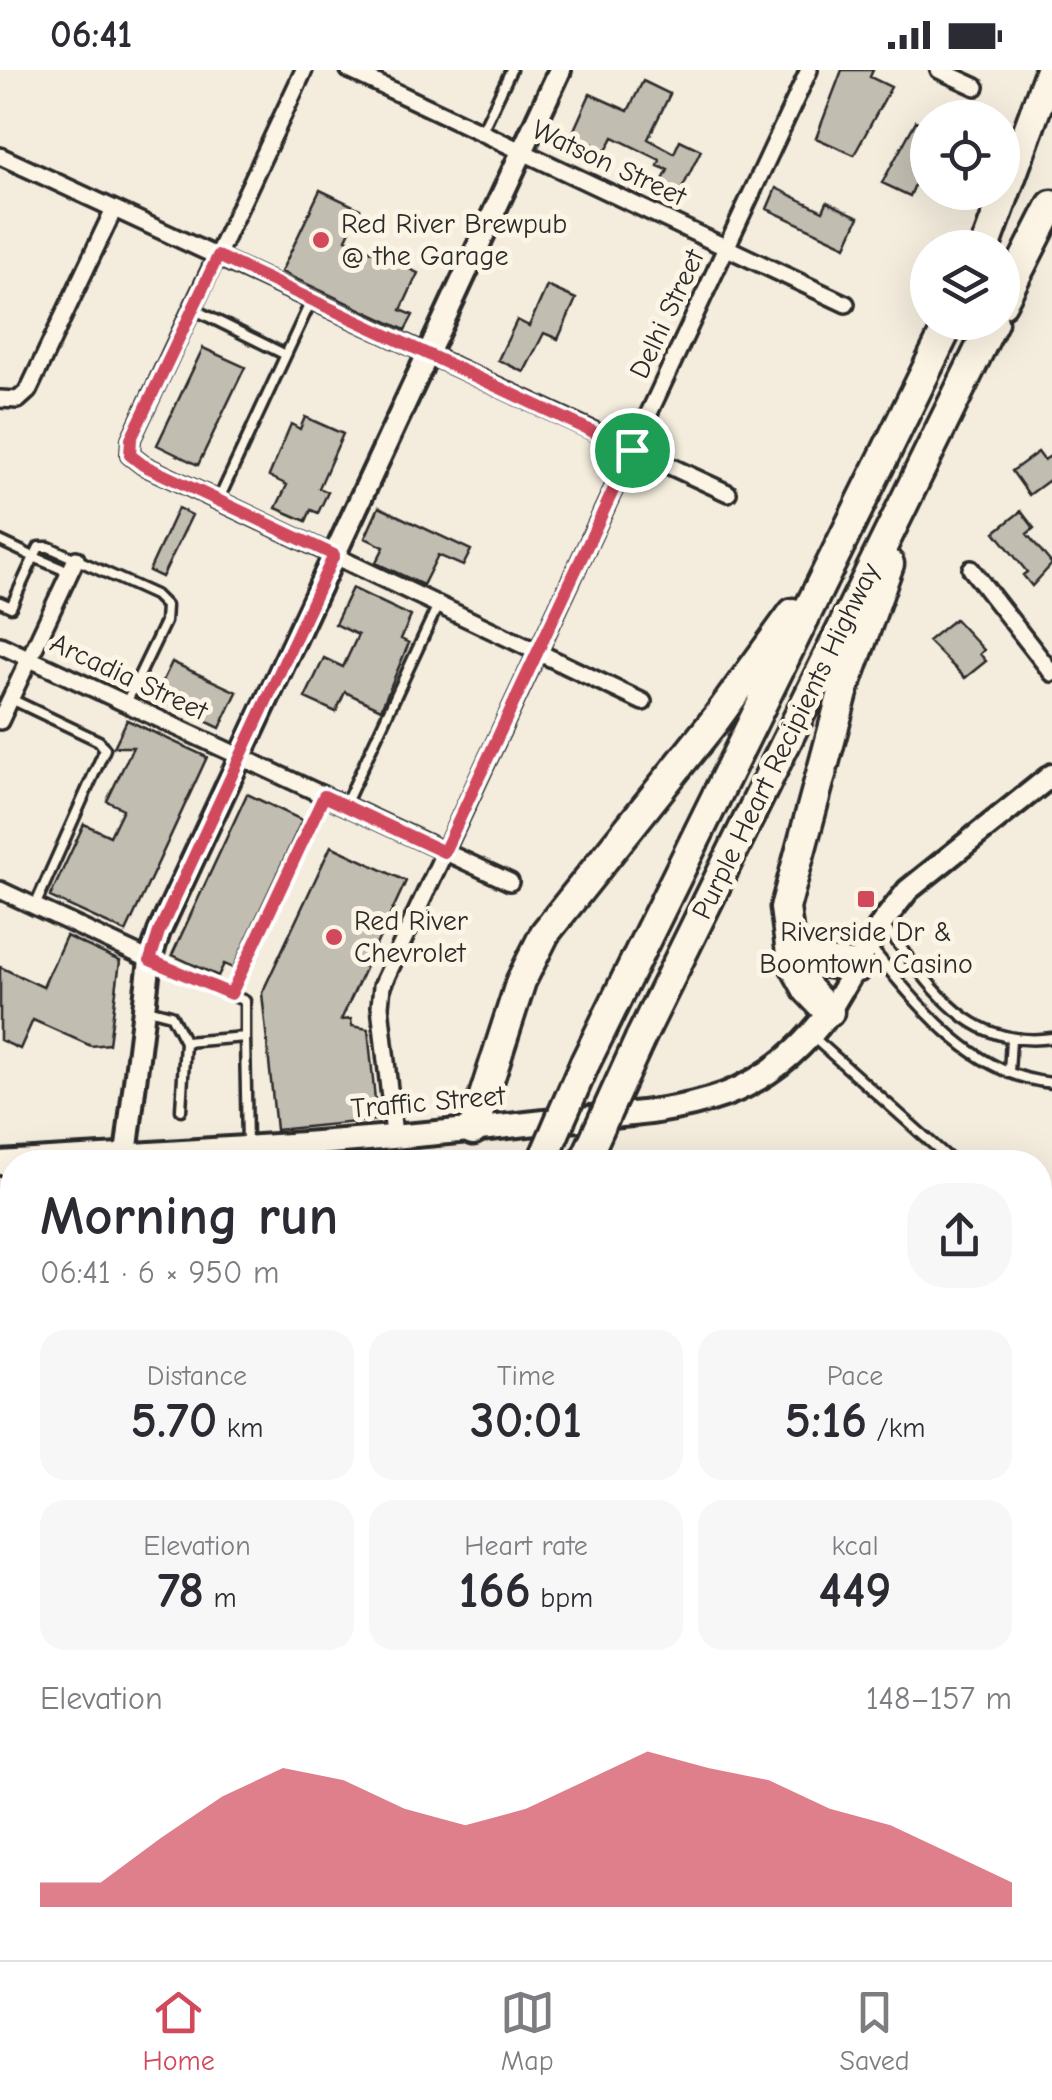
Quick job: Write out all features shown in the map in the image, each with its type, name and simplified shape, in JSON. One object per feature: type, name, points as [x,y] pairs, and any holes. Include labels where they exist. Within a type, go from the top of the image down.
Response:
[{"type":"highway","points":[[992,230],[1050,70]]},
{"type":"highway","points":[[995,230],[1052,114]]},
{"type":"highway","points":[[1020,268],[1052,205]]},
{"type":"highway","name":"Purple Heart Recipients Highway","points":[[547,1150],[584,1065],[941,340]]},
{"type":"highway","name":"Purple Heart Recipients Highway","points":[[589,1150],[640,1039],[984,340]]},
{"type":"highway","points":[[830,1012],[808,990],[791,958],[785,919],[789,884],[844,689],[883,584],[913,480]]},
{"type":"highway","points":[[473,1130],[522,981],[545,933],[716,719],[825,573]]},
{"type":"highway","points":[[791,958],[864,956]]},
{"type":"main road","points":[[128,1150],[150,960],[240,756],[560,70]]},
{"type":"main road","points":[[830,1012],[882,923],[926,872],[1052,775]]},
{"type":"main road","name":"Traffic Street","points":[[302,1150],[394,1135],[473,1130],[710,1099],[772,1069],[811,1035],[830,1012]]},
{"type":"main road","name":"Traffic Street","points":[[216,1150],[264,1150]]},
{"type":"street","points":[[304,70],[131,439],[130,455],[218,501],[643,702]]},
{"type":"street","name":"Watson Street","points":[[349,70],[846,304]]},
{"type":"street","name":"Delhi Street","points":[[394,1135],[380,996],[809,70]]},
{"type":"street","points":[[939,70],[976,87]]},
{"type":"street","points":[[0,156],[728,494]]},
{"type":"street","points":[[0,399],[18,400],[31,386],[114,208]]},
{"type":"street","points":[[0,721],[73,565]]},
{"type":"street","points":[[971,569],[1052,673]]},
{"type":"street","name":"Arcadia Street","points":[[0,645],[510,882]]},
{"type":"street","points":[[0,890],[150,960]]},
{"type":"lane","points":[[482,131],[511,70]]},
{"type":"lane","points":[[218,501],[312,300]]},
{"type":"lane","points":[[192,309],[286,355]]},
{"type":"lane","points":[[0,541],[34,557],[73,565],[155,595],[166,606],[165,622],[126,703]]},
{"type":"lane","points":[[0,602],[11,607],[39,547],[49,547],[73,565]]},
{"type":"lane","points":[[345,805],[438,604]]},
{"type":"lane","points":[[11,698],[105,748],[35,906]]},
{"type":"lane","points":[[231,994],[324,796]]},
{"type":"lane","points":[[882,923],[962,1016],[982,1030],[1011,1040],[1052,1038]]},
{"type":"lane","points":[[864,956],[939,1027],[1010,1073],[1052,1082]]},
{"type":"lane","points":[[150,960],[245,1000],[246,1147]]},
{"type":"lane","points":[[144,1008],[172,1015],[186,1042],[181,1110]]},
{"type":"lane","points":[[811,1035],[940,1150]]},
{"type":"lane","points":[[186,1042],[245,1037]]},
{"type":"lane","points":[[1010,1073],[1011,1040]]},
{"type":"building","points":[[842,70],[873,70],[870,77],[891,87],[854,155],[816,138]]},
{"type":"building","points":[[643,81],[670,94],[648,139],[674,153],[680,140],[701,150],[680,193],[661,184],[668,170],[658,166],[660,160],[613,137],[606,151],[592,144],[589,150],[569,141],[590,94],[628,111]]},
{"type":"building","points":[[910,132],[910,196],[882,183]]},
{"type":"building","points":[[776,188],[823,211],[827,202],[859,217],[846,246],[767,209]]},
{"type":"building","points":[[320,190],[360,209],[346,239],[418,273],[401,310],[413,315],[405,330],[281,272]]},
{"type":"building","points":[[547,286],[576,299],[558,339],[544,333],[524,372],[498,360],[517,320],[529,326]]},
{"type":"building","points":[[203,348],[245,367],[198,465],[157,445]]},
{"type":"building","points":[[305,417],[343,434],[319,488],[328,492],[318,513],[311,510],[306,521],[276,508],[287,485],[269,476],[291,424],[300,429]]},
{"type":"building","points":[[1038,452],[1044,460],[1052,455],[1052,478],[1029,495],[1012,471]]},
{"type":"building","points":[[379,507],[471,550],[463,566],[438,555],[423,585],[376,563],[384,547],[365,538]]},
{"type":"building","points":[[178,508],[192,515],[162,577],[149,571]]},
{"type":"building","points":[[1021,511],[1034,528],[1027,534],[1052,564],[1032,586],[1023,575],[1027,572],[995,532]]},
{"type":"building","points":[[352,588],[411,616],[401,639],[409,643],[381,709],[345,692],[336,712],[305,698],[324,658],[343,667],[358,635],[335,624]]},
{"type":"building","points":[[955,619],[984,650],[980,654],[986,661],[965,678],[928,641]]},
{"type":"building","points":[[172,662],[237,692],[220,728],[155,697]]},
{"type":"building","points":[[127,720],[207,757],[126,932],[50,897],[84,824],[110,836],[123,809],[107,801],[133,747],[114,747]]},
{"type":"building","points":[[247,794],[302,820],[233,968],[224,964],[218,976],[172,955]]},
{"type":"building","name":"Red River Chevrolet","points":[[331,846],[406,881],[341,1020],[351,1019],[352,1026],[368,1029],[377,1120],[276,1130],[262,993]]},
{"type":"building","points":[[66,936],[120,961],[109,1044],[91,1046],[33,1020],[20,1049],[0,1040],[0,967],[43,987]]},
{"type":"place","name":"Red River Brewpub @ the Garage","points":[[321,240]]},
{"type":"place","name":"Riverside Dr & Boomtown Casino","points":[[866,899]]},
{"type":"place","name":"Red River Chevrolet","points":[[334,937]]},
{"type":"route","points":[[218,256],[632,450],[444,852],[324,796],[231,994],[150,960],[159,932],[334,555],[143,465],[130,455],[131,439],[218,256]]}]
